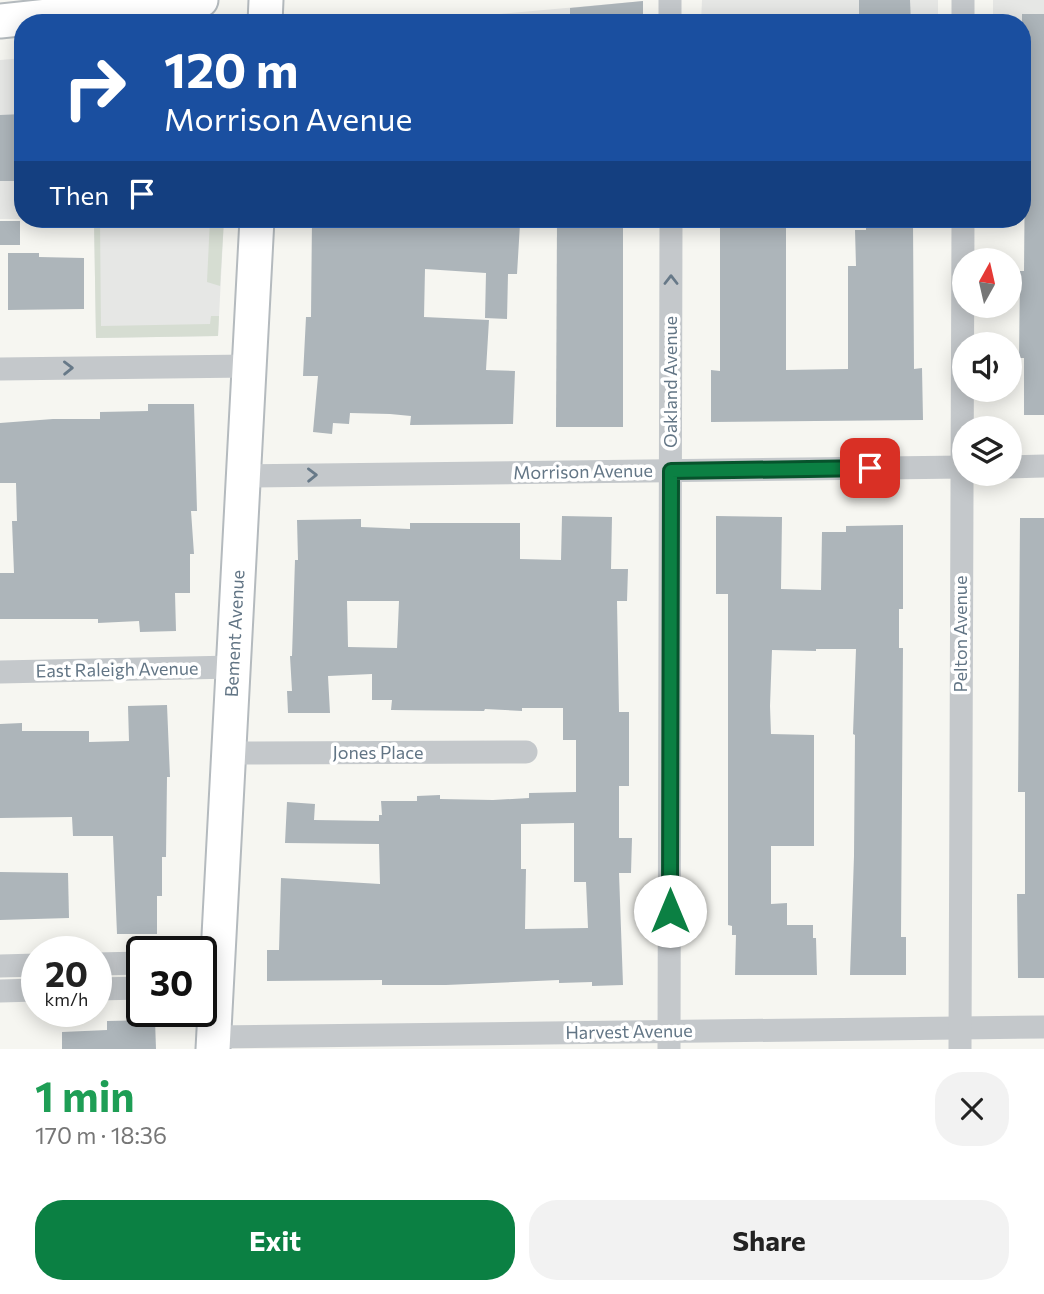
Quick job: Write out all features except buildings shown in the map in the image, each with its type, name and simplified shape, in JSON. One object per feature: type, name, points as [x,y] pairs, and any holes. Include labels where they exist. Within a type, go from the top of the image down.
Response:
[{"type":"street","points":[[67,14],[201,0]]},
{"type":"street","name":"Bement Avenue","points":[[212,936],[229,753],[257,228]]},
{"type":"street","name":"Oakland Avenue","points":[[670,1040],[671,228]]},
{"type":"street","name":"Pelton Avenue","points":[[963,228],[963,416]]},
{"type":"street","points":[[0,369],[249,366]]},
{"type":"street","points":[[1022,467],[1044,466]]},
{"type":"street","name":"Morrison Avenue","points":[[244,476],[952,467]]},
{"type":"street","name":"Pelton Avenue","points":[[960,1038],[963,486]]},
{"type":"street","name":"East Raleigh Avenue","points":[[0,672],[233,667]]},
{"type":"street","name":"Jones Place","points":[[229,753],[526,752]]},
{"type":"street","points":[[0,966],[21,965]]},
{"type":"street","points":[[0,991],[21,990]]},
{"type":"street","name":"Harvest Avenue","points":[[213,1043],[960,1038],[1044,1027]]},
{"type":"shaded area","points":[[702,0],[938,0],[938,14],[701,14]]},
{"type":"shaded area","points":[[993,0],[1044,0],[1044,66],[1031,41],[1031,14],[993,14]]},
{"type":"shaded area","points":[[643,1],[643,14],[500,14]]},
{"type":"shaded area","points":[[14,59],[14,219],[0,219],[0,60]]},
{"type":"shaded area","points":[[94,228],[224,228],[218,336],[96,338]]},
{"type":"shaded area","points":[[94,228],[100,228],[101,326],[210,324],[211,316],[219,316],[218,336],[96,338]]},
{"type":"shaded area","points":[[210,228],[223,228],[220,286],[207,282]]},
{"type":"route","points":[[670,911],[671,471],[870,468]]}]
